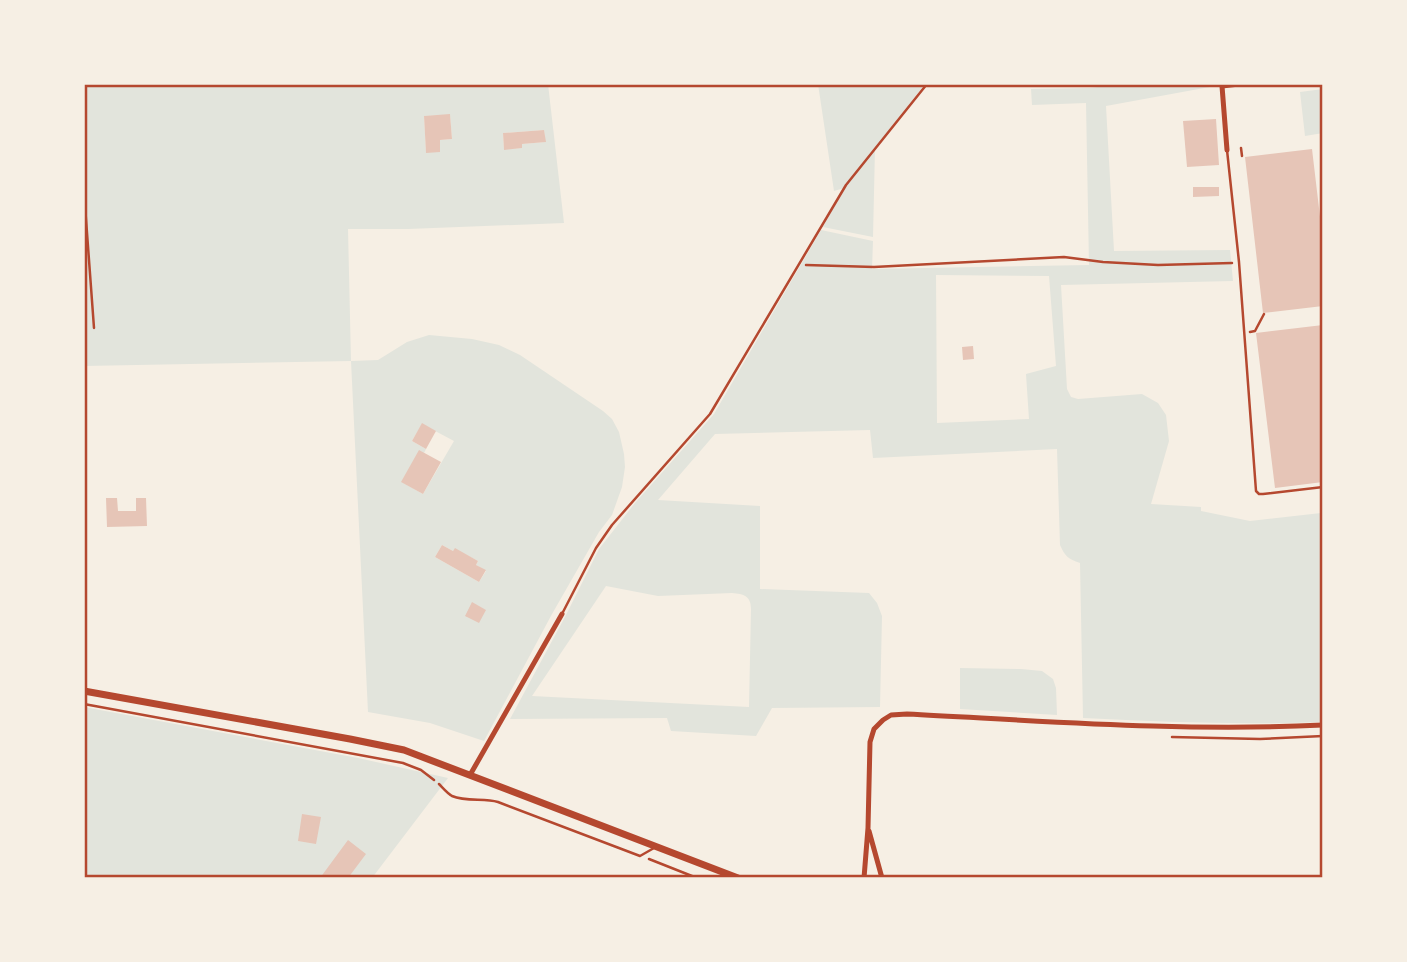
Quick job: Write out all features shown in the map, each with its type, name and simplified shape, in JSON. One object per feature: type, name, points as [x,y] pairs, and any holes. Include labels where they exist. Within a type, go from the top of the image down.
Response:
[{"type":"street","points":[[1227,150],[1222,86],[1240,84]]},
{"type":"street","points":[[470,775],[562,614]]},
{"type":"street","points":[[84,691],[404,750],[738,878]]},
{"type":"street","points":[[864,878],[870,742],[876,726],[896,714],[1205,727],[1323,725]]},
{"type":"street","points":[[868,828],[882,878]]},
{"type":"lane","points":[[562,614],[596,548],[612,525],[710,414],[846,184],[927,84]]},
{"type":"lane","points":[[1227,150],[1239,262],[1256,491],[1263,494],[1323,487]]},
{"type":"lane","points":[[439,784],[452,796],[498,802],[640,856],[657,847]]},
{"type":"path","points":[[1241,148],[1242,156]]},
{"type":"path","points":[[84,192],[94,328]]},
{"type":"path","points":[[799,265],[874,267],[1064,257],[1158,265],[1239,262]]},
{"type":"path","points":[[1255,331],[1264,314]]},
{"type":"path","points":[[84,704],[403,763],[421,770],[439,784]]},
{"type":"path","points":[[1170,737],[1260,739],[1323,736]]},
{"type":"path","points":[[640,856],[697,878]]},
{"type":"shaded area","points":[[84,84],[548,84],[564,223],[348,229],[351,361],[84,366]],"holes":[[[450,115],[452,139],[440,140],[440,152],[426,152],[424,116]],[[544,130],[545,142],[504,149],[503,133]]]},
{"type":"shaded area","points":[[818,84],[925,84],[875,148],[873,237],[823,227],[844,188],[834,191]]},
{"type":"shaded area","points":[[1123,84],[1215,84],[1106,106],[1114,251],[1230,250],[1233,281],[1061,285],[1067,389],[1071,397],[1078,399],[1142,394],[1158,403],[1166,415],[1169,441],[1151,504],[1201,507],[1201,511],[1250,521],[1321,513],[1323,722],[1203,723],[1083,718],[1080,563],[1067,557],[1060,545],[1057,449],[873,458],[870,430],[715,434],[658,500],[760,506],[760,589],[869,593],[882,616],[880,707],[772,708],[756,736],[671,731],[667,718],[510,719],[599,549],[635,503],[714,414],[821,230],[873,241],[872,269],[1089,265],[1086,103],[1032,105],[1031,89],[1090,88]],"holes":[[[936,275],[1049,276],[1056,366],[1026,374],[1029,419],[937,423]],[[606,586],[658,596],[732,593],[746,596],[751,609],[749,707],[532,696]]]},
{"type":"shaded area","points":[[1323,89],[1323,133],[1305,136],[1300,92]]},
{"type":"shaded area","points":[[429,335],[472,339],[499,345],[520,355],[612,419],[619,432],[624,454],[622,487],[612,515],[599,532],[552,614],[484,741],[430,723],[368,712],[351,361],[378,360],[407,342]],"holes":[[[422,424],[454,441],[423,494],[402,482],[420,451],[424,453],[426,449],[412,441]],[[442,545],[478,561],[476,565],[486,571],[479,582],[435,557]]]},
{"type":"shaded area","points":[[960,668],[1042,671],[1053,679],[1057,715],[960,709]]},
{"type":"shaded area","points":[[84,707],[358,758],[448,778],[372,878],[84,878]]},
{"type":"building","points":[[450,114],[452,139],[440,140],[440,152],[426,153],[424,116]]},
{"type":"building","points":[[1216,119],[1219,165],[1187,167],[1183,121]]},
{"type":"building","points":[[544,130],[546,142],[522,144],[522,148],[504,150],[503,133]]},
{"type":"building","points":[[1312,149],[1323,242],[1323,306],[1263,313],[1245,157]]},
{"type":"building","points":[[1193,187],[1219,187],[1219,196],[1193,197]]},
{"type":"building","points":[[1323,325],[1323,482],[1275,488],[1256,333]]},
{"type":"building","points":[[973,346],[974,359],[963,360],[962,347]]},
{"type":"building","points":[[422,423],[436,431],[426,449],[412,441]]},
{"type":"building","points":[[419,450],[441,462],[423,494],[401,482]]},
{"type":"building","points":[[106,498],[117,498],[118,511],[136,511],[136,498],[146,498],[147,526],[107,527]]},
{"type":"building","points":[[442,545],[453,551],[455,548],[478,561],[476,565],[486,570],[479,582],[435,557]]},
{"type":"building","points":[[472,602],[486,610],[479,623],[465,616]]},
{"type":"building","points":[[302,814],[321,817],[316,844],[298,841]]},
{"type":"building","points":[[348,840],[366,854],[348,878],[320,878]]}]
